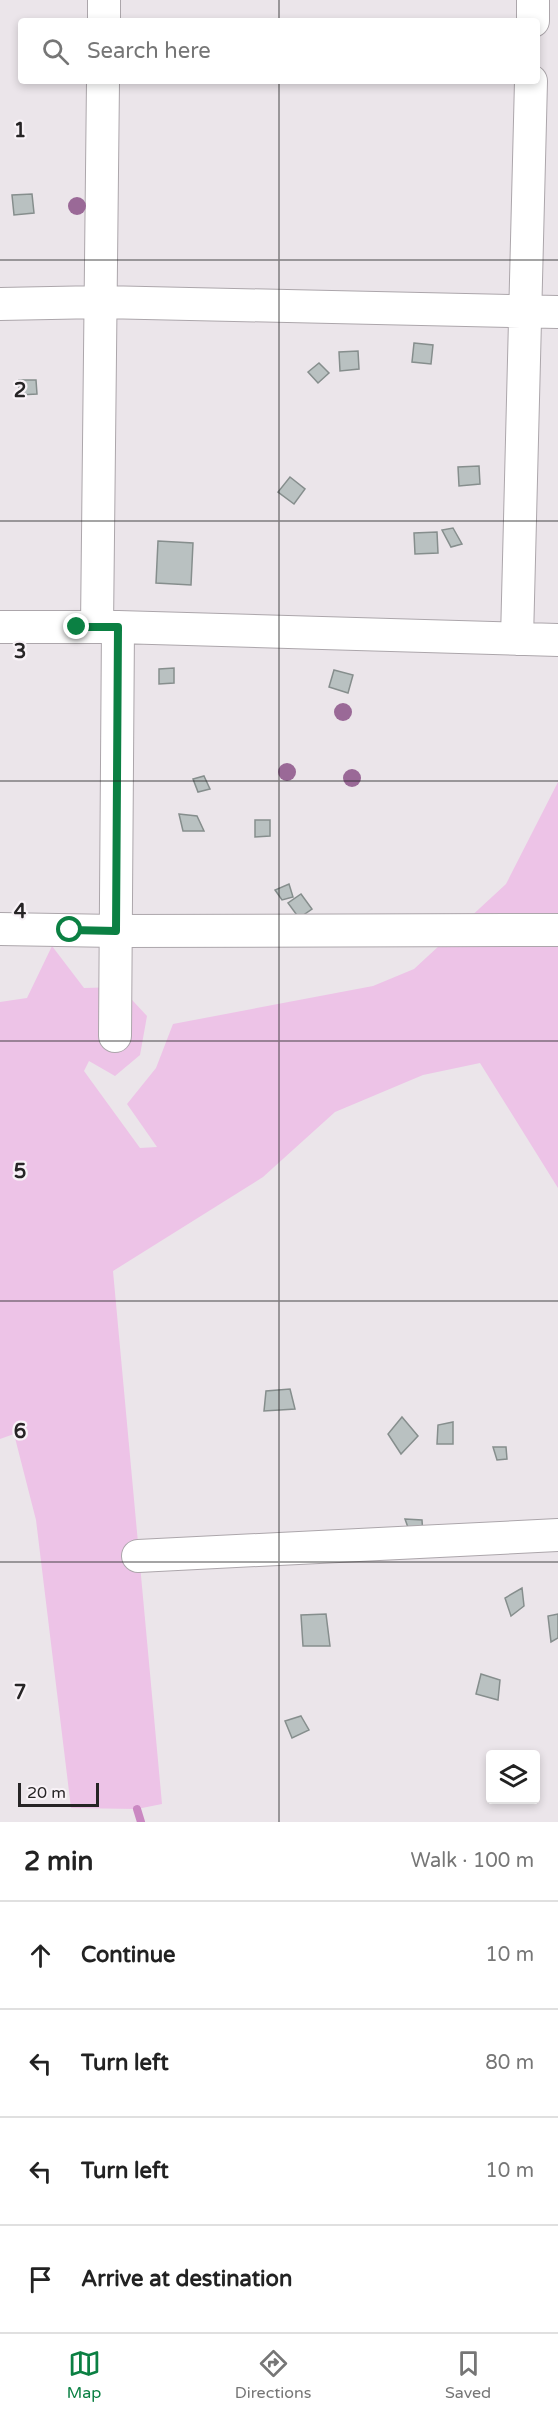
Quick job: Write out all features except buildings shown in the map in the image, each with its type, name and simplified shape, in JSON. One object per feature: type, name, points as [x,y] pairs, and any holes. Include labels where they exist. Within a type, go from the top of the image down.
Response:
[{"type":"street","points":[[104,0],[104,18]]},
{"type":"street","points":[[533,0],[533,18]]},
{"type":"street","points":[[103,84],[101,302],[116,931],[116,1036]]},
{"type":"street","points":[[517,639],[531,84]]},
{"type":"street","points":[[0,304],[101,302],[558,312]]},
{"type":"street","points":[[0,627],[107,627],[558,640]]},
{"type":"street","points":[[0,929],[558,930]]},
{"type":"street","points":[[138,1556],[558,1535]]},
{"type":"shaded area","points":[[558,782],[558,1188],[480,1063],[423,1075],[335,1112],[263,1177],[113,1271],[162,1804],[137,1809],[71,1808],[36,1520],[14,1434],[0,1439],[0,1002],[27,998],[52,946],[84,988],[120,987],[147,1016],[140,1055],[115,1076],[89,1061],[84,1071],[140,1148],[157,1147],[127,1104],[156,1068],[173,1024],[373,986],[414,969],[506,884]]},
{"type":"waterway","points":[[137,1809],[141,1822]]},
{"type":"route","points":[[70,930],[116,931],[118,627],[77,627]]}]
